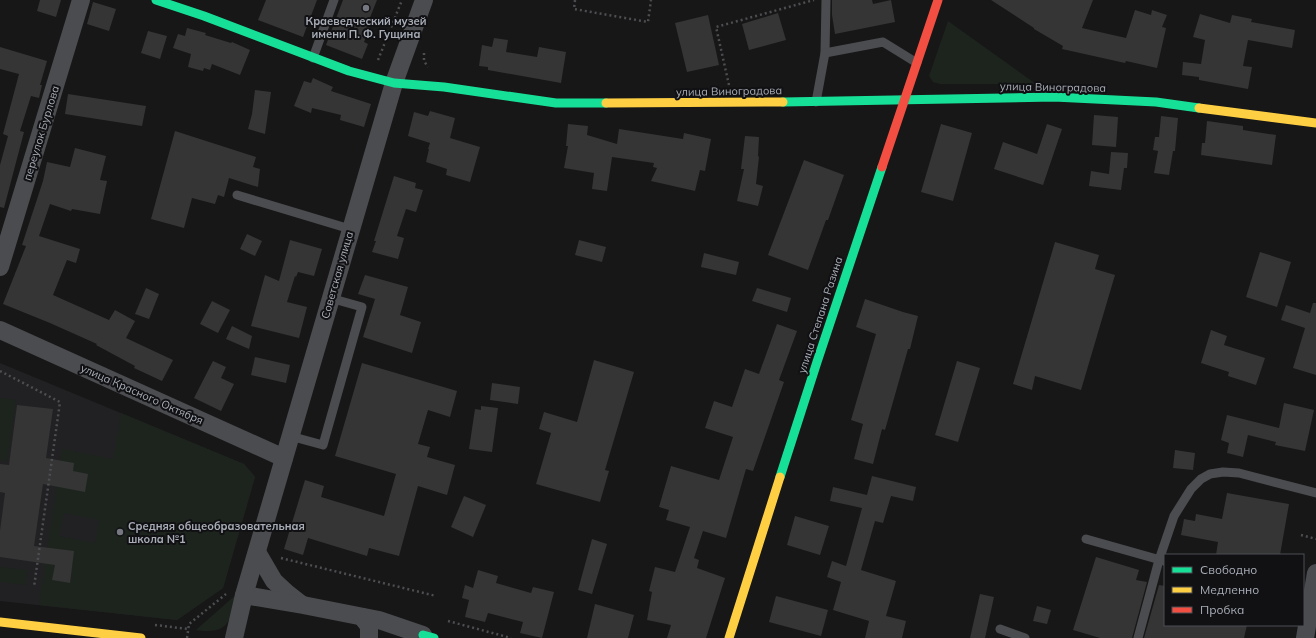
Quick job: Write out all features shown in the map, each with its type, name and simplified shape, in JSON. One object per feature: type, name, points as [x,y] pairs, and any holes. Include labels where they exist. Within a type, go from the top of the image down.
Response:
[{"type":"street","name":"переулок Бурлова","points":[[0,267],[81,0]]},
{"type":"street","name":"улица Виноградова","points":[[156,0],[204,16],[349,71],[394,83],[444,87],[556,103],[816,102],[1054,96],[1156,102],[1316,123]]},
{"type":"street","name":"Советская улица","points":[[235,630],[236,593],[256,552],[394,83],[424,0]]},
{"type":"street","name":"улица Степана Разина","points":[[729,638],[817,362],[938,0]]},
{"type":"street","name":"улица Красного Октября","points":[[0,330],[284,458]]},
{"type":"street","points":[[256,552],[274,581],[286,593],[303,605]]},
{"type":"street","points":[[1305,638],[1316,573]]},
{"type":"street","points":[[236,593],[379,620],[422,637]]},
{"type":"street","points":[[362,617],[369,626],[368,638]]},
{"type":"street","points":[[0,622],[21,628],[141,638]]},
{"type":"street","points":[[220,638],[235,630]]},
{"type":"lane","points":[[313,58],[334,0]]},
{"type":"lane","points":[[816,102],[825,53],[826,0]]},
{"type":"lane","points":[[825,53],[883,42],[916,63]]},
{"type":"lane","points":[[237,195],[350,229]]},
{"type":"lane","points":[[290,436],[323,445],[362,307],[330,298]]},
{"type":"lane","points":[[1138,638],[1162,561],[1174,516],[1191,489],[1201,479],[1210,474],[1223,472],[1239,473],[1316,493]]},
{"type":"lane","points":[[1086,539],[1162,561]]},
{"type":"lane","points":[[1000,629],[1025,638]]},
{"type":"path","points":[[372,77],[402,0]]},
{"type":"path","points":[[575,0],[574,9],[648,22],[651,0]]},
{"type":"path","points":[[730,92],[716,27],[815,0]]},
{"type":"path","points":[[0,372],[60,402],[34,587]]},
{"type":"path","points":[[1301,535],[1316,539]]},
{"type":"path","points":[[256,552],[436,596]]},
{"type":"path","points":[[187,638],[189,624],[236,593]]},
{"type":"path","points":[[448,621],[511,638]]},
{"type":"shaded area","points":[[948,21],[1036,84],[940,84],[933,82],[929,76]]},
{"type":"shaded area","name":"Средняя общеобразовательная школа №1","points":[[0,363],[244,464],[255,477],[223,588],[177,620],[0,601]]},
{"type":"shaded area","points":[[0,398],[16,400],[7,461],[0,460]]},
{"type":"shaded area","name":"Средняя общеобразовательная школа №1","points":[[121,413],[244,464],[255,477],[223,588],[177,620],[39,605],[62,449],[113,459]],"holes":[[[64,513],[99,520],[95,543],[59,536]],[[57,549],[70,583],[53,580]]]},
{"type":"shaded area","points":[[0,567],[28,570],[26,585],[0,582]]},
{"type":"shaded area","points":[[239,592],[230,618],[222,628],[207,631],[196,630]]},
{"type":"building","points":[[40,0],[61,0],[56,17],[37,11]]},
{"type":"building","points":[[266,0],[317,0],[303,37],[258,20]]},
{"type":"building","points":[[343,0],[377,0],[369,20],[372,22],[364,42],[368,44],[362,59],[326,45]]},
{"type":"building","points":[[832,0],[872,0],[873,4],[891,0],[895,22],[835,34],[832,15]]},
{"type":"building","points":[[991,0],[1093,0],[1082,28],[1126,38],[1135,10],[1151,15],[1152,10],[1167,15],[1162,27],[1166,28],[1157,68],[1126,61],[1125,63],[1062,49],[1063,46],[1034,29]]},
{"type":"building","points":[[93,2],[116,9],[109,31],[87,24]]},
{"type":"building","points":[[778,13],[786,40],[749,50],[742,24]]},
{"type":"building","points":[[1200,14],[1230,23],[1232,15],[1252,19],[1251,22],[1295,30],[1292,48],[1248,40],[1243,66],[1252,67],[1248,89],[1199,80],[1199,77],[1182,75],[1183,62],[1201,64],[1205,40],[1193,37]]},
{"type":"building","points":[[708,15],[719,65],[687,72],[675,23]]},
{"type":"building","points":[[187,28],[206,33],[205,35],[231,43],[232,42],[250,50],[240,75],[212,64],[210,70],[204,68],[203,71],[188,67],[191,54],[173,48],[178,34],[185,36]]},
{"type":"building","points":[[148,31],[167,36],[160,59],[141,53]]},
{"type":"building","points":[[494,38],[508,40],[506,52],[537,57],[539,47],[566,52],[561,83],[488,70],[488,67],[479,66],[482,45],[492,47]]},
{"type":"building","points":[[0,47],[47,61],[40,85],[42,85],[39,98],[31,96],[20,131],[24,132],[4,208],[0,207],[0,165],[8,136],[3,134],[19,74],[0,69]]},
{"type":"building","points":[[313,78],[333,87],[331,91],[371,104],[364,127],[340,120],[341,115],[312,108],[311,113],[294,106],[304,81],[311,83]]},
{"type":"building","points":[[255,90],[271,92],[265,134],[248,129],[252,114]]},
{"type":"building","points":[[68,94],[146,106],[142,126],[65,114]]},
{"type":"building","points":[[430,111],[455,118],[450,138],[480,147],[470,182],[446,175],[447,169],[426,162],[430,143],[408,136],[414,112],[428,116]]},
{"type":"building","points":[[1094,115],[1118,117],[1116,147],[1092,145]]},
{"type":"building","points":[[1161,116],[1178,118],[1175,151],[1173,151],[1169,175],[1154,173],[1158,151],[1153,150],[1155,137],[1159,137]]},
{"type":"building","points":[[1207,121],[1243,126],[1243,130],[1276,135],[1272,165],[1201,155],[1202,143],[1205,143]]},
{"type":"building","points":[[568,124],[588,126],[587,135],[617,144],[619,129],[683,139],[684,133],[711,139],[705,171],[700,170],[695,191],[651,181],[657,168],[653,167],[654,163],[612,157],[607,191],[592,189],[594,173],[564,168],[568,146],[566,146]]},
{"type":"building","points":[[941,124],[972,133],[953,201],[921,192]]},
{"type":"building","points":[[1047,124],[1062,129],[1043,185],[994,169],[1003,142],[1037,154]]},
{"type":"building","points":[[175,131],[256,157],[253,167],[260,169],[258,187],[229,178],[224,197],[218,195],[215,204],[192,198],[184,228],[151,219]]},
{"type":"building","points":[[745,136],[759,137],[759,157],[756,184],[763,186],[758,206],[737,201],[744,169],[741,169]]},
{"type":"building","points":[[75,148],[106,156],[100,180],[107,181],[100,214],[72,209],[71,211],[50,204],[39,236],[80,249],[76,263],[67,260],[53,295],[109,320],[115,310],[135,321],[126,338],[173,360],[162,381],[134,368],[135,366],[96,345],[97,344],[3,304],[26,246],[22,245],[43,181],[47,162],[70,167]]},
{"type":"building","points":[[1111,152],[1128,153],[1127,168],[1124,168],[1121,190],[1089,186],[1091,171],[1109,174]]},
{"type":"building","points":[[804,160],[844,175],[808,270],[768,255]]},
{"type":"building","points":[[394,176],[416,183],[415,188],[423,190],[416,212],[406,209],[397,236],[404,238],[398,259],[372,252]]},
{"type":"building","points":[[247,234],[262,241],[255,256],[240,249]]},
{"type":"building","points":[[290,240],[322,249],[314,276],[298,272],[296,277],[295,276],[287,302],[307,307],[299,338],[251,326],[265,275],[279,281]]},
{"type":"building","points":[[579,240],[606,247],[602,262],[575,255]]},
{"type":"building","points":[[1055,242],[1099,255],[1095,269],[1115,275],[1081,390],[1035,376],[1032,390],[1013,384]]},
{"type":"building","points":[[1260,252],[1291,262],[1277,307],[1246,297]]},
{"type":"building","points":[[704,253],[739,262],[736,275],[701,267]]},
{"type":"building","points":[[365,275],[408,287],[400,315],[421,322],[412,353],[363,337],[375,299],[358,294]]},
{"type":"building","points":[[146,288],[159,294],[149,319],[135,314]]},
{"type":"building","points":[[757,288],[791,298],[787,312],[752,301]]},
{"type":"building","points":[[865,299],[918,316],[910,349],[908,349],[885,430],[882,429],[873,464],[854,459],[863,424],[851,420],[876,334],[856,327]]},
{"type":"building","points":[[212,301],[230,310],[218,333],[200,324]]},
{"type":"building","points":[[1313,303],[1316,303],[1316,375],[1293,368],[1305,328],[1281,320],[1286,305],[1310,313]]},
{"type":"building","points":[[777,324],[797,331],[779,380],[784,382],[753,471],[746,469],[726,538],[703,531],[694,558],[699,560],[697,568],[725,578],[706,638],[667,638],[671,625],[647,620],[652,592],[649,591],[655,567],[675,572],[690,527],[666,520],[669,510],[659,507],[671,466],[719,480],[733,437],[705,428],[714,401],[732,407],[745,369],[759,374]]},
{"type":"building","points":[[232,326],[252,336],[249,349],[226,339]]},
{"type":"building","points":[[1211,330],[1227,336],[1224,345],[1265,358],[1256,385],[1228,376],[1229,372],[1201,363]]},
{"type":"building","points":[[255,357],[290,365],[286,383],[251,375]]},
{"type":"building","points":[[594,360],[634,372],[605,470],[609,471],[600,502],[536,484],[551,433],[539,429],[544,412],[577,422]]},
{"type":"building","points":[[213,361],[226,367],[221,378],[234,384],[221,411],[194,398]]},
{"type":"building","points":[[957,361],[980,368],[958,442],[935,435]]},
{"type":"building","points":[[362,363],[457,391],[450,417],[428,410],[418,444],[430,447],[427,457],[455,465],[447,495],[418,486],[399,556],[369,548],[367,556],[308,538],[303,555],[284,549],[305,480],[324,486],[321,497],[384,516],[396,474],[335,456]]},
{"type":"building","points":[[492,383],[520,387],[518,404],[490,400]]},
{"type":"building","points":[[1284,403],[1314,410],[1305,451],[1275,445],[1276,442],[1248,435],[1243,457],[1227,453],[1229,443],[1221,440],[1227,415],[1279,428]]},
{"type":"building","points":[[17,405],[53,409],[46,458],[74,463],[73,471],[88,474],[85,492],[43,484],[34,546],[74,551],[70,583],[52,580],[55,565],[0,557],[0,531],[5,493],[0,492],[0,464],[9,465]]},
{"type":"building","points":[[481,406],[498,408],[492,452],[469,449],[475,409],[481,410]]},
{"type":"building","points":[[1175,450],[1195,453],[1193,470],[1173,468]]},
{"type":"building","points":[[872,476],[916,487],[913,501],[891,496],[883,523],[875,521],[861,570],[896,581],[886,616],[906,621],[902,638],[865,638],[869,621],[833,610],[841,582],[827,577],[832,561],[846,566],[862,508],[830,501],[833,487],[867,495]]},
{"type":"building","points":[[1227,493],[1289,504],[1280,554],[1216,554],[1218,542],[1181,535],[1184,519],[1195,521],[1196,514],[1222,519]]},
{"type":"building","points":[[464,496],[486,505],[473,537],[451,527]]},
{"type":"building","points":[[795,516],[829,526],[820,555],[787,545]]},
{"type":"building","points":[[592,539],[607,544],[592,594],[578,590]]},
{"type":"building","points":[[1096,557],[1139,570],[1136,580],[1147,582],[1132,638],[1100,638],[1073,630]]},
{"type":"building","points":[[478,570],[498,576],[496,583],[531,593],[533,587],[554,592],[542,638],[520,633],[523,622],[488,613],[485,622],[465,617],[469,600],[462,598],[465,585],[473,588]]},
{"type":"building","points":[[1159,585],[1164,586],[1164,626],[1247,626],[1244,638],[1144,638]]},
{"type":"building","points":[[980,594],[994,597],[985,638],[970,638]]},
{"type":"building","points":[[776,596],[828,610],[821,636],[769,622]]},
{"type":"building","points":[[595,604],[634,615],[628,638],[587,638]]},
{"type":"building","points":[[1037,606],[1051,610],[1047,624],[1033,621]]},
{"type":"traffic: fast","points":[[156,0],[204,16],[349,71],[394,83],[444,87],[556,103],[606,103]]},
{"type":"traffic: fast","points":[[783,102],[1054,97],[1156,102],[1199,108]]},
{"type":"traffic: fast","points":[[780,477],[882,167]]},
{"type":"traffic: fast","points":[[423,635],[434,638]]},
{"type":"traffic: slow","points":[[606,103],[783,102]]},
{"type":"traffic: slow","points":[[1199,108],[1316,123]]},
{"type":"traffic: slow","points":[[729,638],[780,477]]},
{"type":"traffic: slow","points":[[0,622],[141,638]]},
{"type":"traffic: jam","points":[[882,167],[938,0]]},
{"type":"place","name":"Краеведческий музей имени П. Ф. Гущина","points":[[366,8]]},
{"type":"place","name":"Средняя общеобразовательная школа №1","points":[[120,532]]}]
